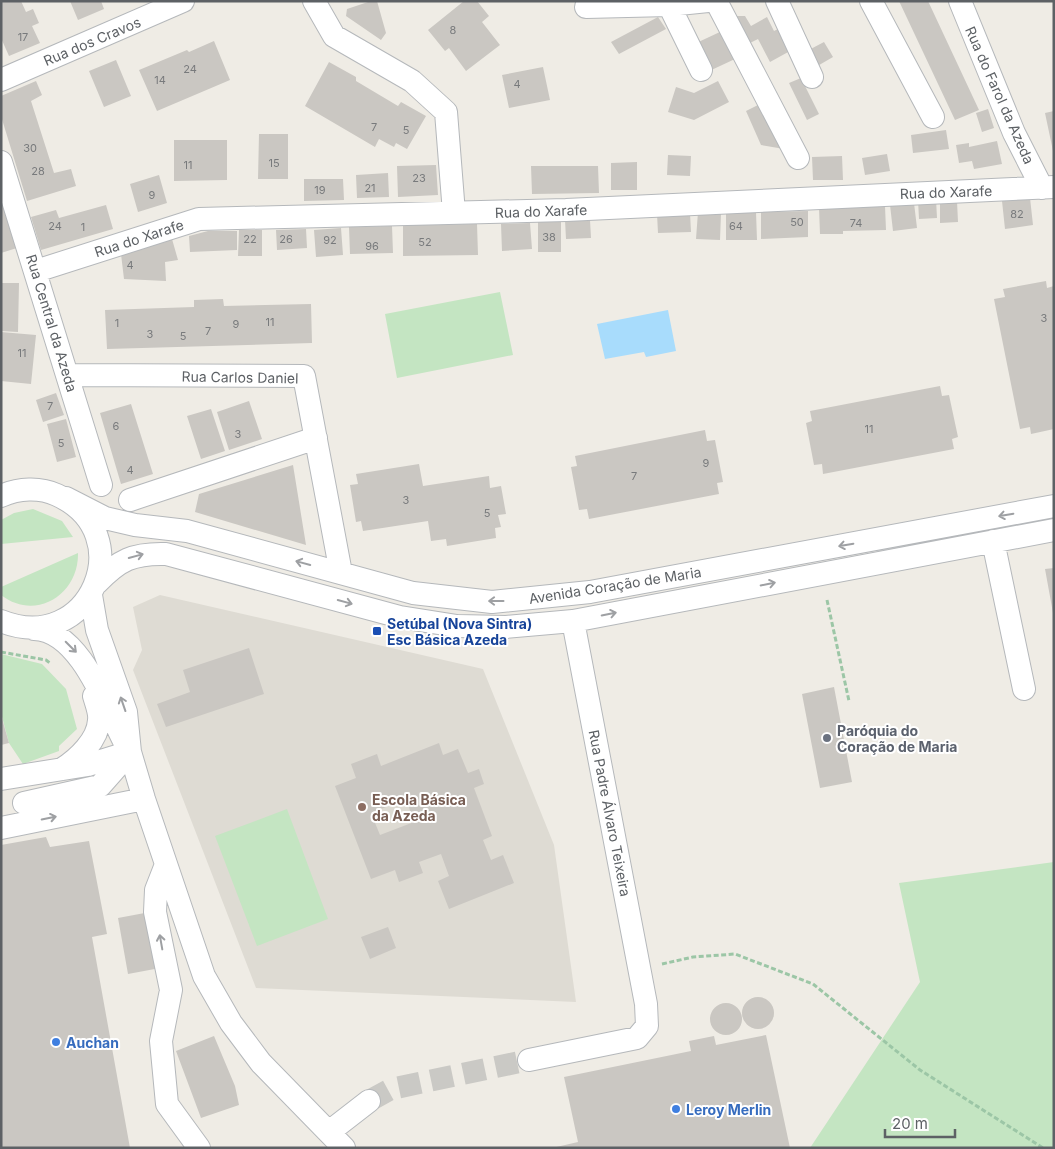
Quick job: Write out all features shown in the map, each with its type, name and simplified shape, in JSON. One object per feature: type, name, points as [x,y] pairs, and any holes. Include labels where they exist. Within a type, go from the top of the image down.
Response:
[{"type":"street","name":"Rua dos Cravos","points":[[1,80],[183,1]]},
{"type":"street","points":[[314,1],[334,36],[412,81],[446,112],[454,213]]},
{"type":"street","points":[[586,7],[669,6],[708,1]]},
{"type":"street","points":[[716,1],[798,158]]},
{"type":"street","points":[[777,1],[812,77]]},
{"type":"street","points":[[870,1],[933,117]]},
{"type":"street","name":"Rua do Farol da Azeda","points":[[960,1],[1014,133],[1048,188]]},
{"type":"street","points":[[669,6],[701,70]]},
{"type":"street","name":"Rua Central da Azeda","points":[[1,162],[101,485]]},
{"type":"street","name":"Rua do Xarafe","points":[[36,271],[199,219],[566,210],[1048,188]]},
{"type":"street","name":"Rua Carlos Daniel","points":[[68,375],[304,376],[341,573]]},
{"type":"street","points":[[130,500],[316,438]]},
{"type":"street","points":[[1,490],[31,489]]},
{"type":"street","points":[[1,496],[31,489]]},
{"type":"street","name":"Avenida Coração de Maria","points":[[31,489],[54,493],[105,518],[135,525],[187,532],[413,593],[492,602],[538,599],[590,592],[1054,506]]},
{"type":"street","points":[[24,803],[100,786],[130,752],[126,712],[97,630],[94,589],[100,559],[96,535],[84,514],[66,498]]},
{"type":"street","name":"Avenida Coração de Maria","points":[[28,628],[52,625],[74,614],[109,570],[128,558],[146,554],[166,554],[400,617],[456,626],[506,626],[573,621],[1054,530]]},
{"type":"street","points":[[994,541],[1024,689]]},
{"type":"street","points":[[1,621],[50,631],[75,651],[88,671],[130,752],[165,867],[204,976],[230,1023],[272,1076],[337,1140],[369,1101]]},
{"type":"street","name":"Rua Padre Álvaro Teixeira","points":[[529,1060],[637,1038],[647,1026],[646,1004],[573,621]]},
{"type":"street","points":[[59,771],[70,765],[87,747],[93,738],[99,720],[88,671]]},
{"type":"street","points":[[1,779],[88,765],[130,752]]},
{"type":"street","points":[[1,828],[144,799]]},
{"type":"street","points":[[165,867],[156,890],[155,912],[171,990],[161,1041],[167,1104],[199,1148]]},
{"type":"path","points":[[827,600],[849,701]]},
{"type":"path","points":[[1,652],[46,660],[67,677],[88,671]]},
{"type":"path","points":[[639,968],[693,957],[735,954],[812,984],[920,1070],[1043,1148]]},
{"type":"shaded area","name":"Escola Básica da Azeda","points":[[160,595],[483,669],[554,845],[576,1002],[256,988],[133,670],[142,650],[133,607]]},
{"type":"green space","points":[[500,292],[513,355],[397,378],[385,314]]},
{"type":"green space","points":[[33,509],[62,521],[73,537],[1,544],[1,520],[14,513]]},
{"type":"green space","points":[[78,553],[76,568],[71,581],[53,600],[28,606],[14,603],[1,595],[1,587]]},
{"type":"green space","points":[[1,654],[42,664],[66,689],[77,729],[59,746],[59,751],[23,764],[9,743],[1,713]]},
{"type":"green space","points":[[287,809],[328,919],[257,946],[215,836]]},
{"type":"green space","points":[[1054,862],[1054,1148],[810,1148],[920,982],[899,883]]},
{"type":"water","points":[[668,310],[676,351],[646,357],[644,352],[605,359],[597,324]]},
{"type":"building","points":[[1,1],[21,1],[26,12],[33,9],[39,23],[32,26],[40,43],[9,56],[1,38]]},
{"type":"building","points":[[70,1],[101,1],[104,9],[78,20]]},
{"type":"building","points":[[371,1],[377,1],[386,33],[381,40],[346,16],[347,9]]},
{"type":"building","points":[[464,1],[477,1],[489,16],[482,22],[500,45],[466,71],[449,48],[445,51],[428,30]]},
{"type":"building","points":[[899,1],[928,1],[979,110],[955,120]]},
{"type":"building","points":[[728,16],[745,16],[751,26],[767,17],[774,31],[778,29],[790,51],[770,62],[758,39],[744,46]]},
{"type":"building","points":[[658,17],[666,29],[619,54],[611,42]]},
{"type":"building","points":[[722,31],[735,59],[705,73],[692,45]]},
{"type":"building","points":[[214,41],[230,80],[157,111],[139,70]]},
{"type":"building","points":[[824,42],[833,57],[814,68],[805,52]]},
{"type":"building","points":[[116,60],[131,96],[104,107],[89,71]]},
{"type":"building","points":[[329,62],[356,77],[356,81],[398,106],[401,102],[426,116],[407,149],[396,143],[394,147],[379,139],[375,147],[305,106]]},
{"type":"building","points":[[543,67],[550,100],[509,108],[502,75]]},
{"type":"building","points":[[801,78],[819,114],[807,120],[789,83]]},
{"type":"building","points":[[36,81],[42,95],[31,101],[54,173],[71,169],[76,186],[27,201],[1,116],[1,96]]},
{"type":"building","points":[[718,81],[729,102],[694,120],[668,112],[676,87],[694,93]]},
{"type":"building","points":[[760,104],[784,149],[761,145],[746,111]]},
{"type":"building","points":[[988,109],[994,128],[982,132],[976,113]]},
{"type":"building","points":[[1054,111],[1054,151],[1053,151],[1045,113]]},
{"type":"building","points":[[946,130],[949,149],[913,153],[911,135]]},
{"type":"building","points":[[259,134],[288,134],[288,179],[258,179]]},
{"type":"building","points":[[174,140],[227,140],[227,180],[174,181]]},
{"type":"building","points":[[997,141],[1002,164],[974,169],[972,161],[959,163],[956,145],[969,143],[969,147]]},
{"type":"building","points":[[887,154],[890,171],[865,175],[862,158]]},
{"type":"building","points":[[668,155],[691,156],[690,176],[667,175]]},
{"type":"building","points":[[842,156],[843,180],[813,180],[812,157]]},
{"type":"building","points":[[637,162],[637,190],[611,190],[611,163]]},
{"type":"building","points":[[436,165],[438,195],[398,197],[397,166]]},
{"type":"building","points":[[531,166],[598,166],[599,193],[532,194]]},
{"type":"building","points":[[388,173],[389,197],[357,198],[356,175]]},
{"type":"building","points":[[159,175],[167,203],[138,212],[130,184]]},
{"type":"building","points":[[304,179],[343,179],[344,200],[304,201]]},
{"type":"building","points":[[1,190],[20,247],[1,253]]},
{"type":"building","points":[[1030,198],[1033,225],[1005,229],[1002,201]]},
{"type":"building","points":[[936,199],[937,218],[919,219],[918,200]]},
{"type":"building","points":[[957,201],[958,222],[940,223],[940,202]]},
{"type":"building","points":[[914,203],[917,228],[893,231],[890,205]]},
{"type":"building","points":[[106,205],[113,229],[41,250],[31,217],[56,210],[59,218]]},
{"type":"building","points":[[885,206],[886,230],[843,231],[843,234],[820,234],[819,208]]},
{"type":"building","points":[[808,211],[808,237],[761,239],[761,212]]},
{"type":"building","points":[[698,212],[721,213],[720,240],[696,239]]},
{"type":"building","points":[[726,212],[756,212],[757,240],[726,240]]},
{"type":"building","points":[[690,213],[691,232],[658,233],[657,214]]},
{"type":"building","points":[[565,220],[590,220],[591,238],[566,239]]},
{"type":"building","points":[[538,222],[561,222],[561,252],[538,252]]},
{"type":"building","points":[[530,223],[532,249],[502,251],[501,224]]},
{"type":"building","points":[[477,224],[478,255],[403,256],[403,225]]},
{"type":"building","points":[[392,226],[393,253],[350,254],[349,227]]},
{"type":"building","points":[[341,228],[343,255],[316,257],[314,230]]},
{"type":"building","points":[[306,229],[307,248],[277,250],[276,230]]},
{"type":"building","points":[[239,230],[262,230],[262,256],[238,256]]},
{"type":"building","points":[[208,231],[237,231],[237,250],[190,252],[189,236]]},
{"type":"building","points":[[172,239],[178,260],[165,262],[166,281],[124,279],[121,254]]},
{"type":"building","points":[[1046,281],[1047,288],[1054,286],[1054,429],[1031,434],[1030,427],[1020,429],[994,299],[1005,297],[1003,289]]},
{"type":"building","points":[[1,283],[19,283],[18,332],[1,331]]},
{"type":"building","points":[[223,299],[224,306],[311,304],[312,343],[107,349],[105,310],[194,307],[194,300]]},
{"type":"building","points":[[1,332],[36,335],[31,384],[1,381]]},
{"type":"building","points":[[940,386],[942,396],[949,395],[958,437],[952,439],[954,449],[823,474],[822,464],[814,465],[806,423],[812,421],[810,411]]},
{"type":"building","points":[[56,393],[64,415],[43,422],[36,400]]},
{"type":"building","points":[[249,401],[262,439],[229,450],[217,412]]},
{"type":"building","points":[[131,404],[153,474],[121,484],[100,413]]},
{"type":"building","points":[[211,409],[225,451],[201,459],[187,416]]},
{"type":"building","points":[[66,419],[76,457],[57,462],[47,424]]},
{"type":"building","points":[[705,430],[707,441],[715,440],[723,482],[717,483],[719,494],[589,519],[587,509],[579,510],[571,467],[577,466],[575,456]]},
{"type":"building","points":[[419,464],[423,486],[489,476],[490,488],[501,486],[506,514],[498,515],[501,527],[495,528],[496,538],[447,546],[446,539],[431,541],[428,521],[363,531],[361,521],[356,522],[350,485],[358,484],[356,474]]},
{"type":"building","points":[[293,465],[306,545],[195,512],[199,494]]},
{"type":"building","points":[[1054,568],[1054,613],[1053,613],[1045,569]]},
{"type":"building","points":[[249,648],[264,694],[166,727],[157,704],[190,692],[183,670]]},
{"type":"building","name":"Paróquia do Coração de Maria","points":[[834,687],[852,782],[820,788],[802,694]]},
{"type":"building","points":[[1,715],[9,743],[1,745]]},
{"type":"building","points":[[439,743],[443,755],[458,749],[468,773],[479,769],[484,784],[474,788],[492,836],[483,840],[491,860],[503,855],[514,883],[449,909],[438,881],[449,876],[441,854],[419,862],[423,873],[399,882],[395,870],[371,879],[335,786],[356,778],[351,764],[377,754],[381,766]],"holes":[[[406,799],[414,822],[380,835],[371,813]]]},
{"type":"building","name":"Auchan","points":[[46,837],[50,847],[89,841],[107,934],[92,937],[130,1148],[1,1148],[1,845]]},
{"type":"building","points":[[150,912],[160,968],[128,974],[118,918]]},
{"type":"building","points":[[388,927],[396,948],[370,959],[361,937]]},
{"type":"building","points":[[758,997],[764,998],[769,1002],[773,1007],[773,1019],[769,1024],[764,1028],[758,1029],[752,1028],[747,1024],[743,1019],[742,1013],[743,1007],[747,1002],[752,998]]},
{"type":"building","points":[[726,1003],[732,1004],[737,1008],[741,1013],[741,1025],[737,1030],[732,1034],[726,1035],[720,1034],[715,1030],[711,1025],[710,1019],[711,1013],[715,1008],[720,1004]]},
{"type":"building","name":"Leroy Merlin","points":[[766,1035],[790,1148],[552,1148],[578,1142],[564,1077],[691,1051],[689,1041],[714,1036],[716,1045]]},
{"type":"building","points":[[214,1036],[235,1086],[239,1105],[201,1118],[176,1051]]},
{"type":"tunnel","points":[[369,1101],[391,1089],[529,1060]]},
{"type":"place","name":"Setúbal (Nova Sintra) Esc Básica Azeda","points":[[377,631]]},
{"type":"place","name":"Paróquia do Coração de Maria","points":[[827,738]]},
{"type":"place","name":"Escola Básica da Azeda","points":[[362,807]]},
{"type":"place","name":"Auchan","points":[[56,1042]]},
{"type":"place","name":"Leroy Merlin","points":[[676,1109]]}]
